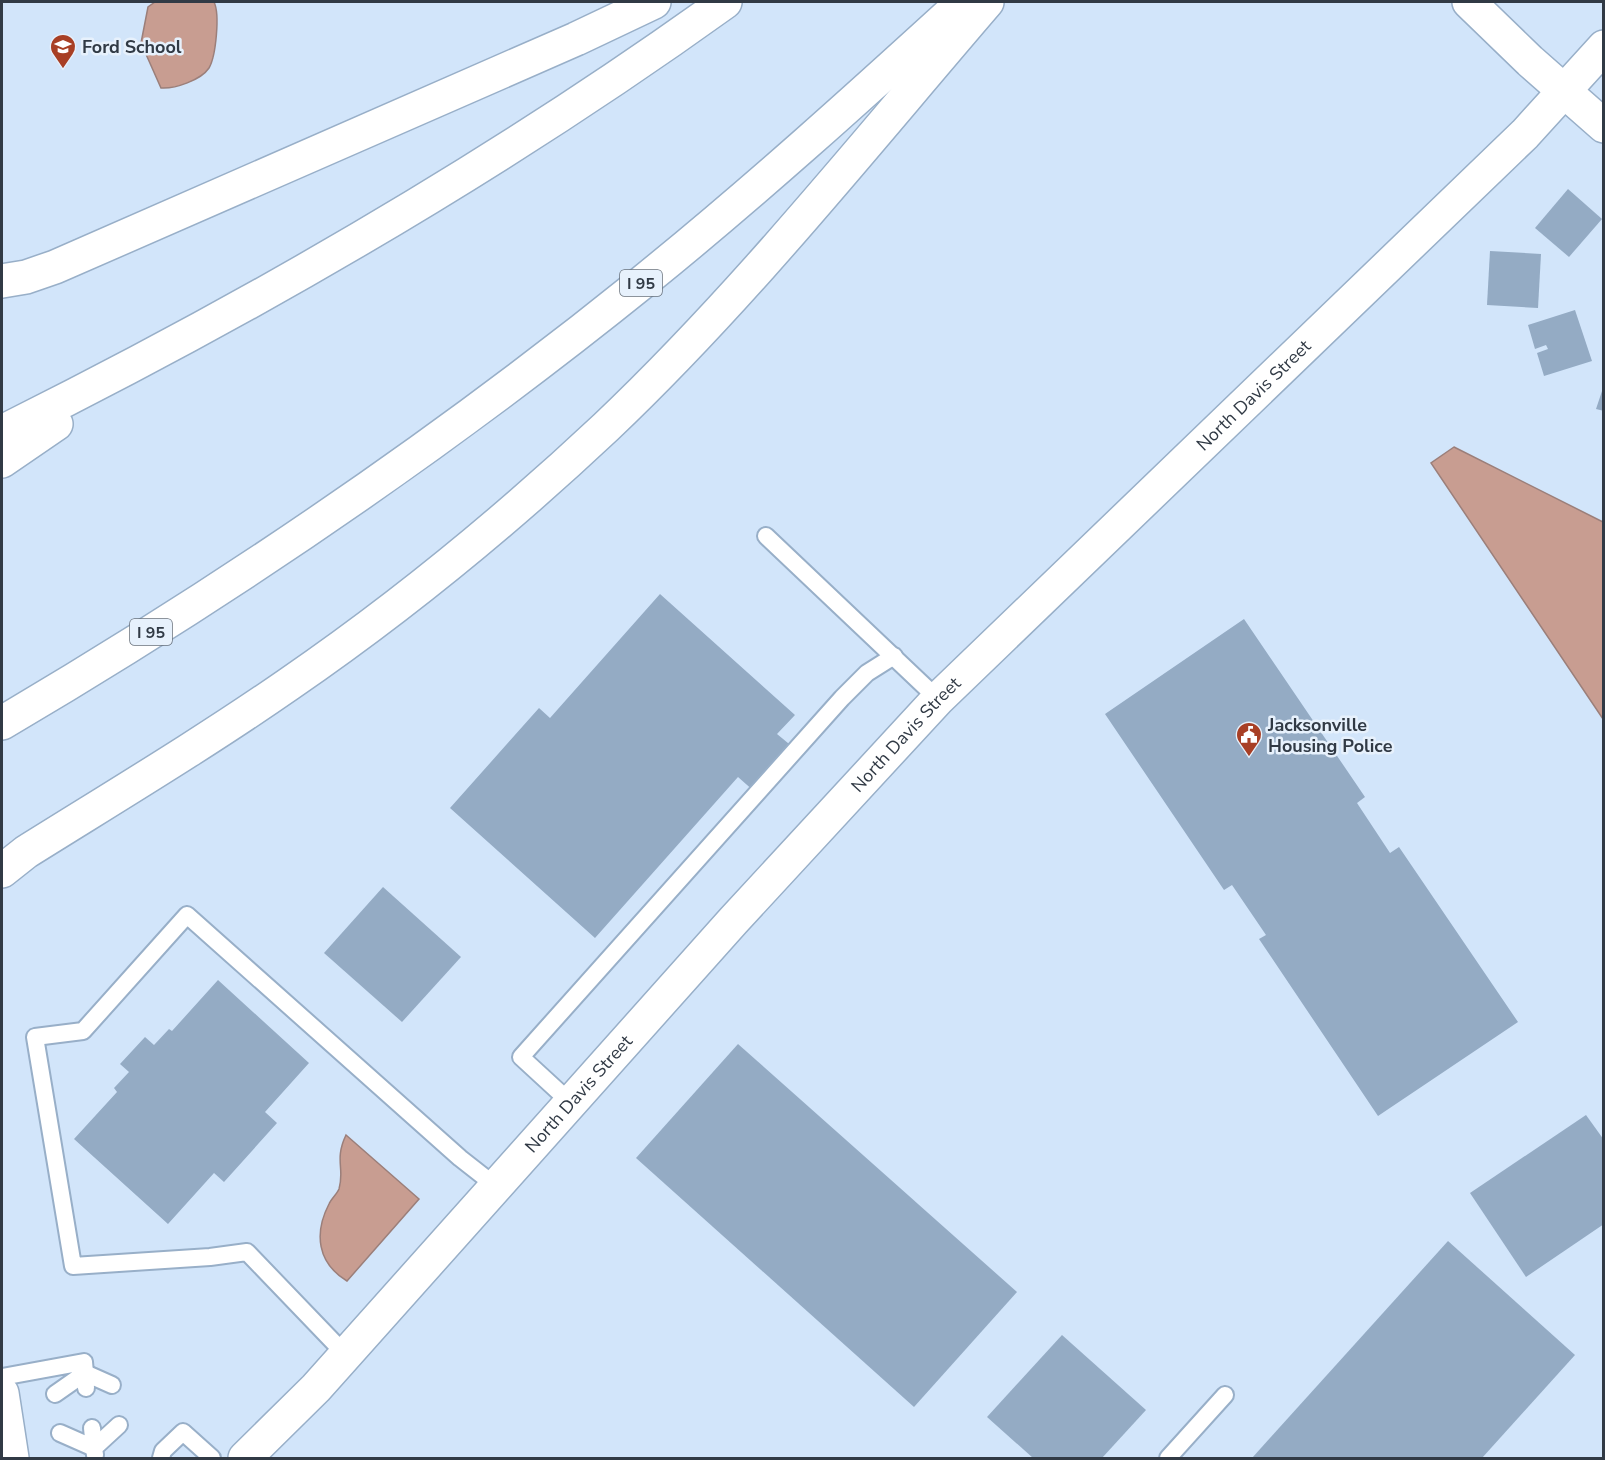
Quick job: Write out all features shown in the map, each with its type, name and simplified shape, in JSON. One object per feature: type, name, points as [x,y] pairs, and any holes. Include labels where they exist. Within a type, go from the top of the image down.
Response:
[{"type":"main road","points":[[2,281],[26,277],[55,267],[576,39],[654,2]]},
{"type":"main road","points":[[2,432],[166,348],[261,296],[454,181],[616,77],[725,2]]},
{"type":"main road","name":"I 95","points":[[2,723],[115,654],[298,536],[386,475],[558,348],[726,213],[963,2]]},
{"type":"main road","points":[[2,871],[26,852],[209,738],[322,661],[423,584],[516,508],[606,426],[727,303],[987,2]]},
{"type":"main road","points":[[1469,2],[1564,92],[1604,126]]},
{"type":"main road","name":"North Davis Street","points":[[245,1458],[316,1388],[733,921],[938,699],[1525,134],[1604,47]]},
{"type":"main road","points":[[2,461],[166,348]]},
{"type":"main road","points":[[2,1393],[12,1458]]},
{"type":"lane","points":[[766,536],[938,699]]},
{"type":"lane","points":[[571,1103],[521,1056],[842,698],[867,673],[894,656]]},
{"type":"lane","points":[[345,1354],[247,1252],[210,1257],[73,1266],[35,1037],[83,1031],[187,915],[460,1158],[497,1186]]},
{"type":"lane","points":[[2,1377],[84,1362],[86,1381]]},
{"type":"lane","points":[[55,1394],[86,1381],[112,1385]]},
{"type":"lane","points":[[1168,1458],[1225,1395]]},
{"type":"lane","points":[[95,1453],[119,1425]]},
{"type":"lane","points":[[92,1428],[95,1453]]},
{"type":"lane","points":[[156,1454],[183,1432],[212,1458]]},
{"type":"lane","points":[[60,1434],[95,1453]]},
{"type":"shaded area","points":[[155,2],[214,2],[217,25],[214,54],[209,68],[194,80],[161,88],[141,43],[148,7]]},
{"type":"shaded area","points":[[1454,447],[1603,522],[1603,719],[1431,463]]},
{"type":"shaded area","points":[[346,1135],[419,1199],[347,1281],[329,1265],[321,1247],[320,1236],[324,1215],[341,1182],[340,1158]]},
{"type":"building","points":[[1568,189],[1602,219],[1569,257],[1535,228]]},
{"type":"building","points":[[1490,251],[1541,254],[1538,308],[1487,305]]},
{"type":"building","points":[[1575,310],[1592,361],[1544,376],[1537,353],[1548,349],[1546,345],[1535,349],[1528,325]]},
{"type":"building","points":[[1604,385],[1604,411],[1596,409]]},
{"type":"building","points":[[660,594],[795,715],[777,734],[794,748],[755,792],[738,777],[595,938],[450,808],[539,708],[550,718]]},
{"type":"building","points":[[1244,619],[1365,797],[1357,803],[1390,853],[1399,847],[1518,1022],[1378,1116],[1259,939],[1266,935],[1232,885],[1224,890],[1105,714]]},
{"type":"building","points":[[383,887],[461,957],[402,1022],[324,953]]},
{"type":"building","points":[[218,980],[309,1063],[265,1112],[277,1123],[224,1182],[214,1173],[168,1224],[74,1139],[117,1092],[114,1088],[129,1072],[120,1064],[145,1037],[154,1045],[169,1029],[172,1031]]},
{"type":"building","points":[[738,1044],[1017,1292],[914,1407],[636,1158]]},
{"type":"building","points":[[1586,1115],[1604,1140],[1604,1224],[1526,1277],[1470,1193]]},
{"type":"building","points":[[1448,1241],[1575,1355],[1482,1458],[1252,1458]]},
{"type":"building","points":[[1062,1335],[1146,1410],[1102,1458],[1033,1458],[987,1417]]},
{"type":"place","name":"Ford School","points":[[63,70]]},
{"type":"place","name":"Jacksonville Housing Police","points":[[1249,758]]}]
